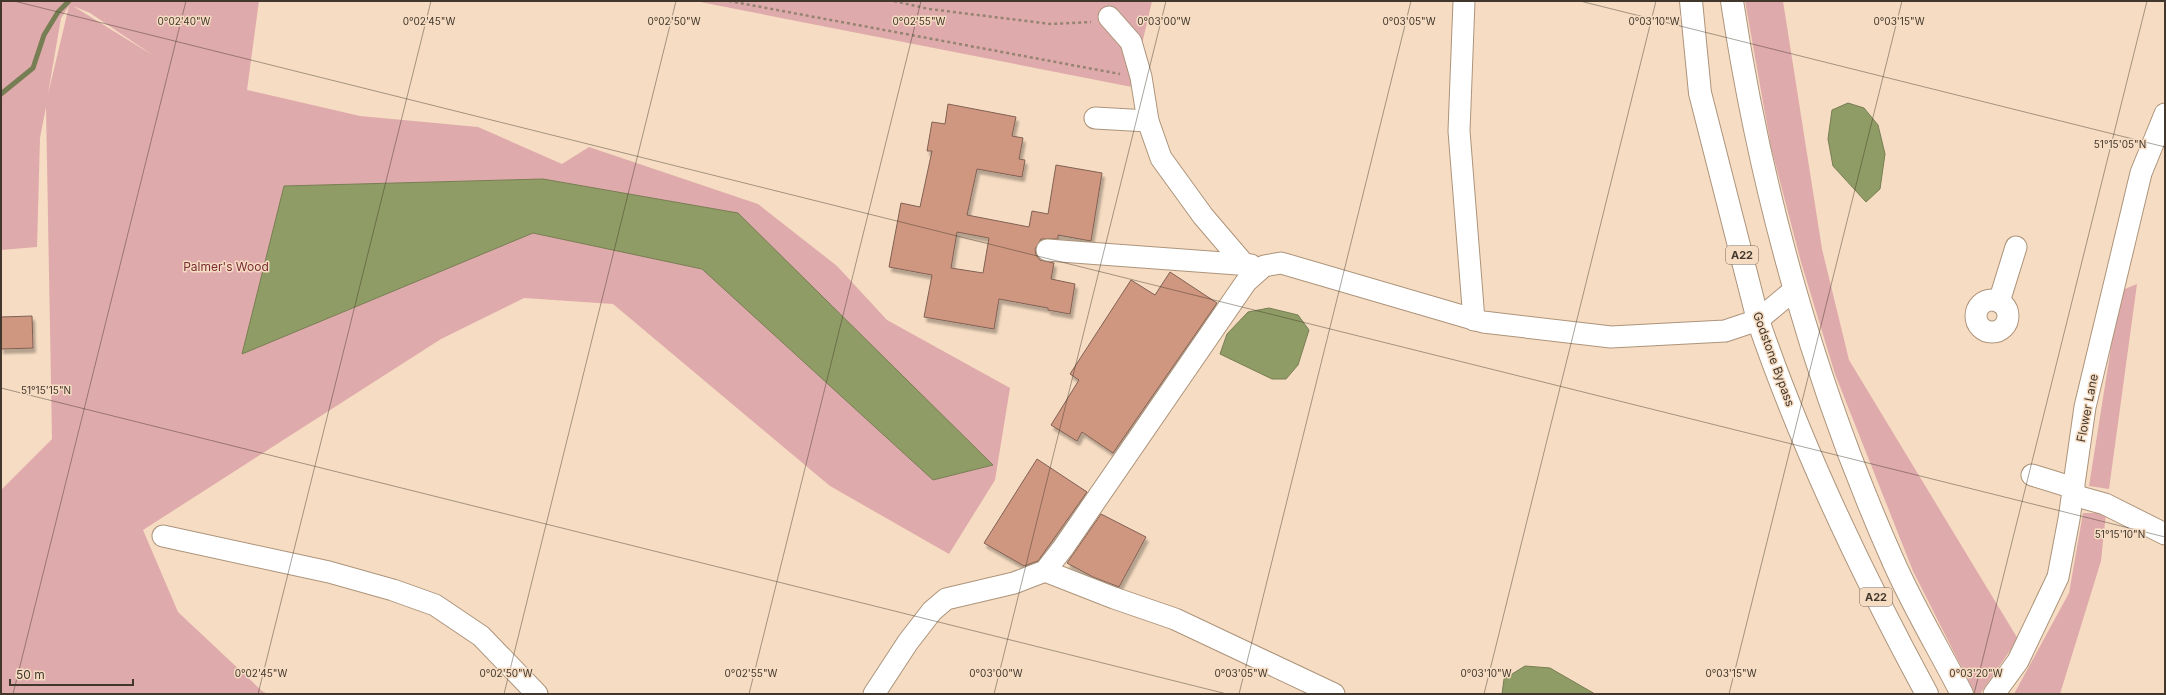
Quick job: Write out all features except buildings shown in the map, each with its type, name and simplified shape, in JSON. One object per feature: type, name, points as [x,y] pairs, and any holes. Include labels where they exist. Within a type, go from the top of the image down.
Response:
[{"type":"highway","name":"Godstone Bypass","points":[[1692,1],[1700,93],[1758,320],[1782,385],[1819,475],[1869,582],[1927,694]]},
{"type":"highway","name":"A22","points":[[1732,1],[1744,82],[1794,290],[1839,429],[1895,564],[1962,694]]},
{"type":"street","points":[[1464,1],[1459,131],[1474,320]]},
{"type":"street","points":[[1109,17],[1131,42],[1141,77],[1148,121],[1161,158],[1203,216],[1254,265]]},
{"type":"street","name":"Flower Lane","points":[[1994,694],[2018,661],[2058,577],[2073,492],[2085,407],[2141,173],[2165,114]]},
{"type":"street","points":[[1095,118],[1148,121]]},
{"type":"street","points":[[1999,302],[2016,247]]},
{"type":"street","points":[[1047,250],[1254,265],[1281,263],[1474,320],[1611,337],[1725,330],[1758,320],[1794,290]]},
{"type":"street","points":[[874,694],[908,642],[932,611],[946,600],[1014,583],[1045,571],[1063,548],[1246,282],[1254,265]]},
{"type":"street","points":[[2032,475],[2105,504],[2165,534]]},
{"type":"street","points":[[163,536],[329,572],[393,590],[435,605],[481,636],[537,694]]},
{"type":"street","points":[[1045,571],[1114,598],[1175,619],[1334,694]]},
{"type":"path","points":[[729,1],[1141,77]]},
{"type":"path","points":[[894,1],[929,9],[965,12],[1051,24],[1098,22],[1109,17]]},
{"type":"green space","name":"Palmer's Wood","points":[[1,1],[259,1],[247,90],[360,116],[478,127],[562,164],[589,147],[758,204],[837,266],[887,320],[1010,388],[995,480],[949,554],[830,486],[613,304],[524,298],[441,339],[143,530],[178,612],[262,691],[268,694],[1,694],[1,490],[52,439],[46,107],[40,138],[37,247],[1,250]],"holes":[[[69,6],[48,94],[61,18]],[[73,6],[90,13],[154,56]]]},
{"type":"green space","points":[[695,1],[1152,1],[1132,87]]},
{"type":"green space","points":[[1745,1],[1783,1],[1822,249],[1849,360],[2018,639],[1980,694],[1975,694],[1913,571],[1835,374],[1801,262],[1771,147]]},
{"type":"green space","points":[[2137,284],[2109,489],[2089,486],[2120,291]]},
{"type":"green space","points":[[2083,513],[2106,513],[2101,561],[2060,694],[2014,694],[2069,593]]},
{"type":"shaded area","points":[[1848,103],[1864,108],[1878,125],[1885,154],[1880,189],[1866,202],[1833,166],[1828,139],[1832,110]]},
{"type":"shaded area","points":[[543,179],[738,213],[993,465],[933,480],[702,269],[533,233],[242,354],[284,186]]},
{"type":"shaded area","points":[[1269,308],[1298,315],[1309,330],[1298,365],[1286,379],[1272,379],[1220,354],[1227,334],[1248,312]]},
{"type":"shaded area","points":[[1525,666],[1550,668],[1595,694],[1502,694],[1504,679]]},
{"type":"waterway","points":[[1,94],[33,68],[44,35],[58,12],[69,1]]}]
